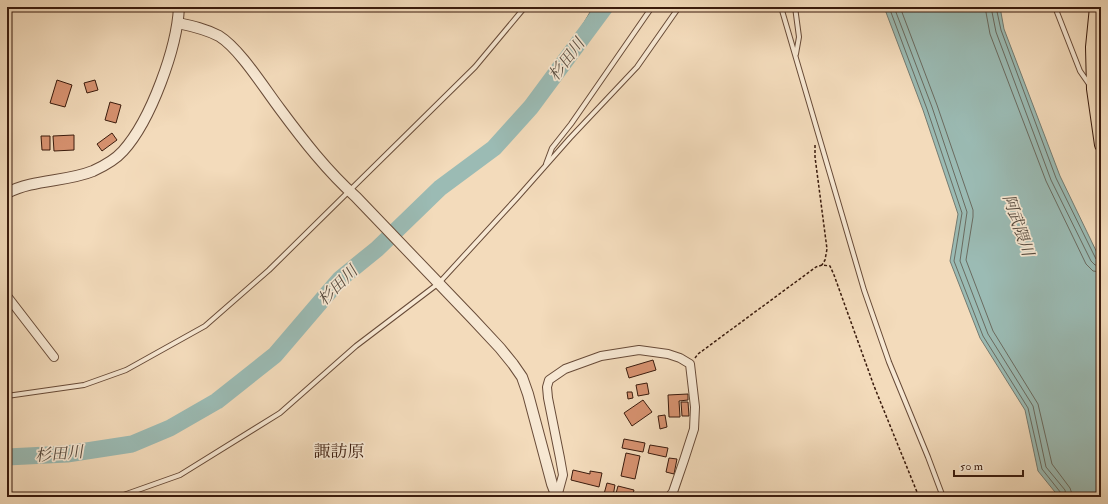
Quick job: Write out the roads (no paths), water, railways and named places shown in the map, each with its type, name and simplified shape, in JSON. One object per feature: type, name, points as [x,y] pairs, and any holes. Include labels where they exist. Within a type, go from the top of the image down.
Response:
[{"type":"main road","points":[[1096,7],[1092,47],[1093,89],[1101,145]]},
{"type":"street","points":[[7,193],[46,180],[91,172],[109,162],[123,151],[138,129],[152,104],[168,60],[178,24],[179,7]]},
{"type":"street","points":[[178,24],[198,28],[219,36],[234,48],[294,128],[338,181],[439,283],[500,348],[522,377],[557,497]]},
{"type":"street","points":[[7,296],[54,357]]},
{"type":"street","points":[[557,497],[562,475],[548,398],[547,387],[549,380],[565,369],[601,356],[639,350],[668,354],[680,358],[690,364],[695,407],[694,429],[673,492],[669,497]]},
{"type":"lane","points":[[7,396],[84,385],[126,370],[205,326],[352,194],[475,67],[525,7]]},
{"type":"lane","points":[[545,166],[552,148],[602,80],[652,7]]},
{"type":"lane","points":[[118,497],[180,475],[280,414],[356,346],[439,283],[570,138],[637,67],[679,7]]},
{"type":"lane","points":[[781,7],[869,304],[889,362],[943,497]]},
{"type":"lane","points":[[795,7],[799,37],[796,57]]},
{"type":"lane","points":[[1055,7],[1080,71],[1093,89]]},
{"type":"water","points":[[593,7],[602,7],[548,84]]},
{"type":"water","name":"阿武隈川","points":[[884,7],[1000,7],[1004,29],[1060,176],[1101,261],[1101,497],[1059,497],[1038,471],[1025,410],[980,338],[950,261],[958,214],[923,110]]},
{"type":"waterway","name":"杉田川","points":[[7,457],[67,454],[132,444],[170,428],[217,401],[275,355],[340,279],[377,249],[440,188],[494,148],[531,107],[605,7]]},
{"type":"district","name":"諏訪原","points":[[339,451]]}]
